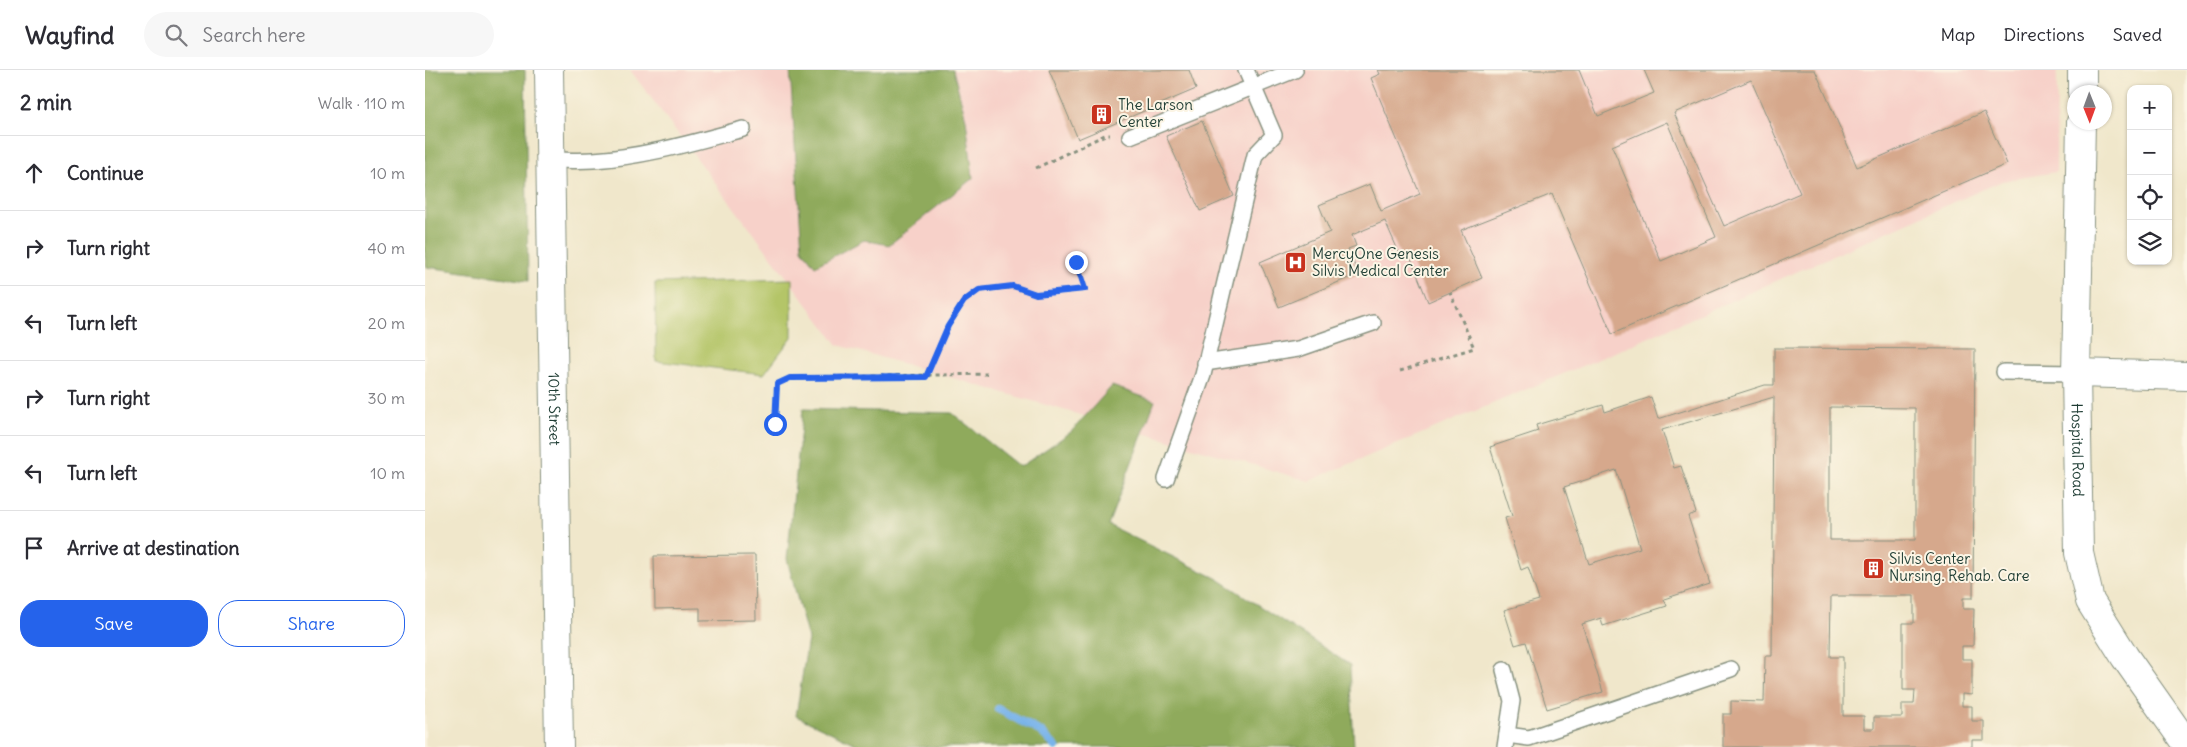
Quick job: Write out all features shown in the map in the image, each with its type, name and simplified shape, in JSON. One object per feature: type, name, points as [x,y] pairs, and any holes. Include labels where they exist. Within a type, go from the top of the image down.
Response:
[{"type":"street","name":"10th Street","points":[[549,70],[559,747]]},
{"type":"street","points":[[2082,85],[2083,70]]},
{"type":"street","name":"Hospital Road","points":[[2081,130],[2076,373],[2079,553],[2089,601],[2187,745]]},
{"type":"street","points":[[2076,373],[2187,376]]},
{"type":"lane","points":[[1166,479],[1205,363],[1255,155],[1273,135],[1246,70]]},
{"type":"lane","points":[[1130,136],[1295,70]]},
{"type":"lane","points":[[551,160],[593,160],[648,153],[743,129]]},
{"type":"lane","points":[[1205,363],[1297,349],[1373,323]]},
{"type":"lane","points":[[2004,372],[2076,373]]},
{"type":"lane","points":[[1504,670],[1512,702],[1506,741],[1529,738],[1731,669]]},
{"type":"path","points":[[1036,168],[1105,135]]},
{"type":"path","points":[[926,377],[948,326],[964,301],[979,290],[1013,286],[1036,294],[1085,289],[1076,262]]},
{"type":"path","points":[[1400,371],[1473,348],[1450,292]]},
{"type":"path","points":[[775,424],[777,384],[790,378],[926,377],[987,374]]},
{"type":"shaded area","name":"MercyOne Genesis Silvis Medical Center","points":[[630,70],[2057,70],[2056,172],[2002,181],[1620,350],[1309,481],[838,345]]},
{"type":"green space","points":[[425,70],[525,70],[528,281],[427,267],[425,256]]},
{"type":"green space","points":[[790,70],[953,70],[966,119],[973,178],[889,245],[864,240],[815,266],[802,249]]},
{"type":"green space","points":[[792,279],[792,337],[764,374],[656,361],[655,283]]},
{"type":"green space","points":[[1112,386],[1155,401],[1108,525],[1218,579],[1350,665],[1354,747],[862,747],[796,716],[808,639],[787,559],[803,409],[952,413],[1020,467],[1071,432]]},
{"type":"building","name":"The Larson Center","points":[[1049,70],[1189,70],[1196,89],[1078,139]]},
{"type":"building","points":[[1378,70],[1579,70],[1598,116],[1654,93],[1644,70],[1815,70],[1857,167],[1984,112],[2007,164],[1612,334],[1552,194],[1461,230],[1482,278],[1428,302],[1409,254],[1401,257],[1385,221],[1352,235],[1356,246],[1348,249],[1358,274],[1279,307],[1260,262],[1330,232],[1319,205],[1370,184],[1381,211],[1420,194],[1371,78],[1380,74]],"holes":[[[1751,80],[1800,193],[1724,226],[1674,113]],[[1667,122],[1716,237],[1661,261],[1612,146]]]},
{"type":"building","points":[[1202,121],[1234,196],[1200,211],[1166,136]]},
{"type":"building","name":"Silvis Center Nursing. Rehab. Care","points":[[1774,348],[1975,349],[1973,598],[1963,598],[1963,609],[1974,609],[1973,646],[1962,646],[1962,659],[1972,659],[1972,695],[1962,694],[1962,706],[1972,706],[1972,721],[1984,721],[1984,740],[1972,740],[1972,747],[1723,747],[1723,714],[1731,714],[1731,701],[1764,702],[1765,656],[1772,656],[1774,397],[1662,430],[1674,468],[1681,466],[1696,513],[1688,516],[1710,584],[1664,599],[1667,606],[1603,626],[1601,618],[1582,624],[1603,692],[1547,709],[1526,642],[1515,645],[1504,610],[1539,600],[1528,567],[1521,570],[1505,518],[1512,516],[1490,447],[1538,431],[1536,425],[1603,405],[1605,412],[1651,397],[1658,419],[1765,385],[1774,385]],"holes":[[[1830,407],[1915,408],[1915,540],[1830,540]],[[1616,470],[1640,548],[1589,564],[1564,487]],[[1831,596],[1914,596],[1914,623],[1903,623],[1903,690],[1915,690],[1914,704],[1902,704],[1902,717],[1874,717],[1874,729],[1864,729],[1864,716],[1843,716],[1843,657],[1830,657]]]},
{"type":"building","points":[[755,555],[756,620],[700,621],[700,608],[655,609],[654,556]]},
{"type":"waterway","points":[[998,709],[1041,732],[1056,747]]},
{"type":"place","name":"The Larson Center","points":[[1102,114]]},
{"type":"place","name":"MercyOne Genesis Silvis Medical Center","points":[[1296,263]]},
{"type":"place","name":"Silvis Center Nursing. Rehab. Care","points":[[1873,568]]},
{"type":"route","points":[[775,424],[777,384],[790,378],[926,377],[948,326],[964,301],[979,290],[1013,286],[1036,294],[1085,289],[1076,262]]}]
